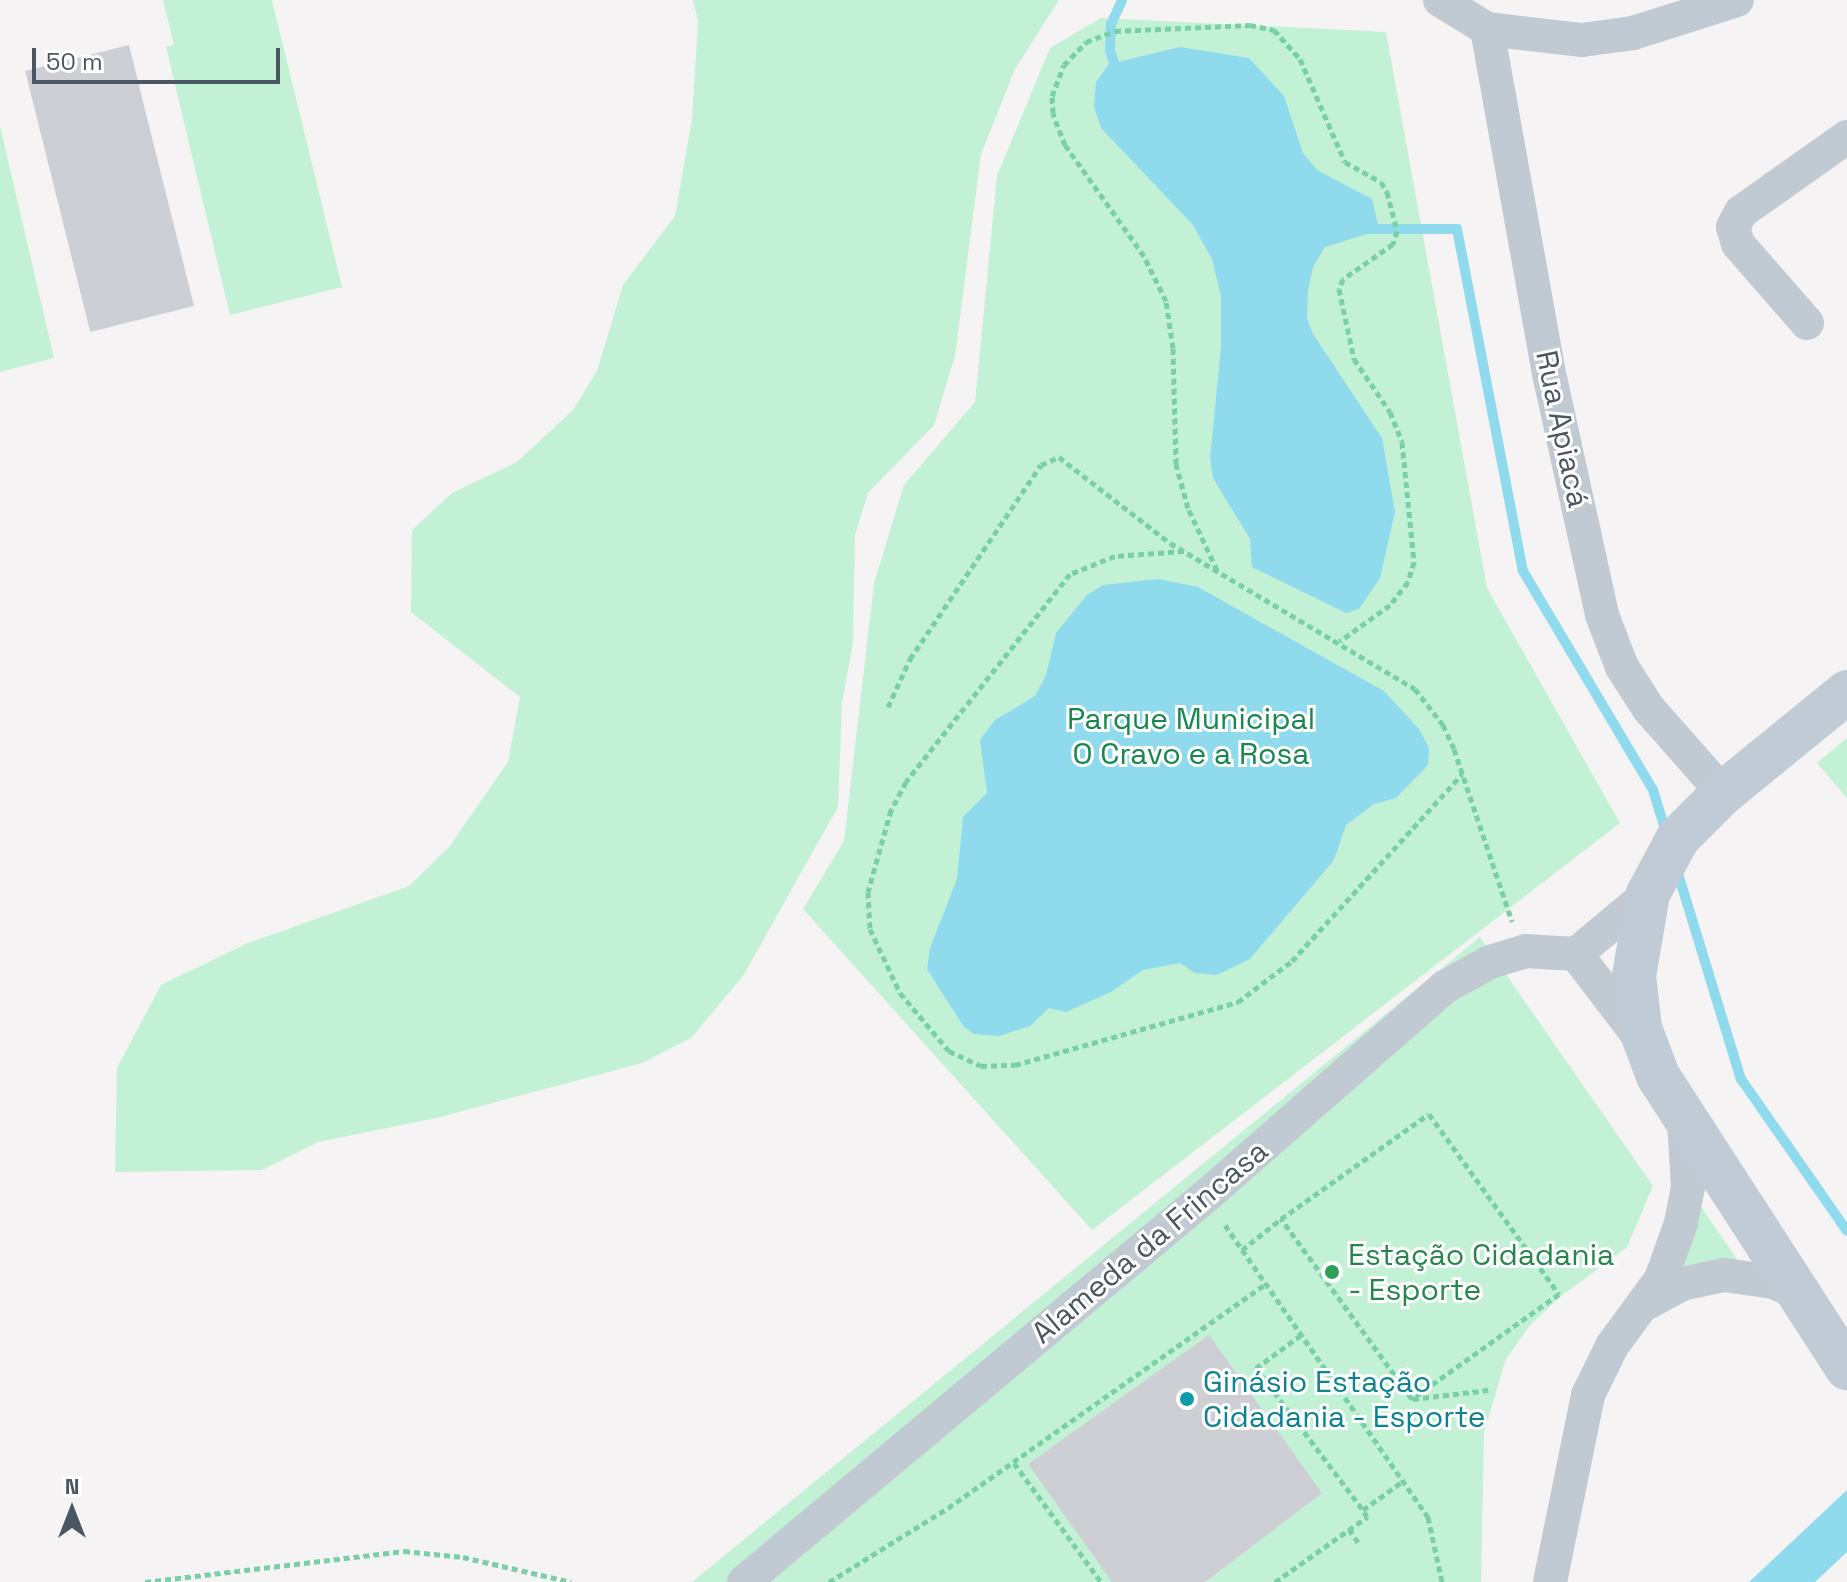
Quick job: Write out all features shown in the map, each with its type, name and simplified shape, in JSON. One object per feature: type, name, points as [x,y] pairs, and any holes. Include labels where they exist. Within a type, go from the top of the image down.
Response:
[{"type":"main road","points":[[1847,692],[1723,793],[1678,838],[1648,894],[1634,976],[1647,1048],[1684,1120],[1847,1368]]},
{"type":"street","points":[[1440,0],[1487,29],[1582,40],[1633,33],[1737,0]]},
{"type":"street","name":"Rua Apiacá","points":[[1487,29],[1550,378],[1602,615],[1622,667],[1649,709],[1723,793]]},
{"type":"street","points":[[1807,323],[1738,244],[1733,227],[1741,212],[1847,137]]},
{"type":"street","points":[[1647,1048],[1576,954],[1648,894]]},
{"type":"street","name":"Alameda da Frincasa","points":[[744,1582],[1206,1196],[1445,987],[1490,962],[1525,951],[1576,954]]},
{"type":"street","points":[[1550,1582],[1588,1395],[1612,1346],[1645,1304],[1681,1223],[1688,1188],[1684,1120]]},
{"type":"street","points":[[1645,1304],[1682,1284],[1724,1275],[1774,1282],[1797,1293]]},
{"type":"path","points":[[1217,570],[1188,508],[1176,464],[1173,348],[1166,301],[1144,256],[1065,145],[1053,113],[1052,96],[1064,65],[1086,42],[1115,31],[1250,25],[1274,30],[1300,59],[1345,162],[1381,182],[1387,192],[1397,231],[1393,244],[1343,279],[1339,289],[1354,359],[1390,412],[1402,442],[1414,562],[1408,582],[1390,605],[1340,641]]},
{"type":"path","points":[[888,707],[910,659],[1041,465],[1052,457],[1066,459],[1184,551],[1399,676],[1428,703],[1443,725],[1502,899],[1525,951]]},
{"type":"path","points":[[1184,551],[1115,556],[1070,574],[906,782],[891,810],[868,892],[870,929],[900,993],[949,1051],[981,1066],[1015,1065],[1238,1002],[1292,961],[1462,774]]},
{"type":"path","points":[[1242,1250],[1429,1114],[1559,1294],[1412,1399]]},
{"type":"path","points":[[1206,1196],[1428,1517],[1442,1582]]},
{"type":"path","points":[[1281,1219],[1412,1399]]},
{"type":"path","points":[[829,1582],[1014,1463],[1265,1284]]},
{"type":"path","points":[[1275,1582],[1367,1517],[1256,1368],[1301,1335]]},
{"type":"path","points":[[1412,1399],[1488,1390]]},
{"type":"path","points":[[1014,1463],[1101,1582]]},
{"type":"path","points":[[1363,1510],[1403,1481]]},
{"type":"path","points":[[1349,1529],[1359,1544]]},
{"type":"path","points":[[145,1582],[404,1551],[463,1557],[571,1582]]},
{"type":"green space","points":[[163,0],[272,0],[342,287],[230,315],[166,47],[174,45]]},
{"type":"green space","points":[[693,0],[1059,0],[1015,69],[981,154],[955,356],[934,425],[868,493],[855,535],[853,643],[842,703],[838,807],[743,976],[691,1038],[642,1063],[436,1118],[318,1142],[262,1170],[115,1172],[117,1068],[161,985],[248,943],[409,886],[449,847],[508,762],[520,697],[411,612],[412,530],[452,493],[517,462],[573,410],[597,371],[623,285],[675,216],[692,119],[698,21]]},
{"type":"green space","name":"Parque Municipal O Cravo e a Rosa","points":[[1101,18],[1386,32],[1487,588],[1620,823],[1092,1230],[803,909],[844,841],[874,583],[904,485],[975,402],[997,176],[1050,48]]},
{"type":"green space","points":[[0,126],[54,358],[0,372]]},
{"type":"green space","points":[[1847,738],[1847,798],[1817,763]]},
{"type":"green space","name":"Estação Cidadania - Esporte","points":[[1480,937],[1653,1186],[1627,1247],[1560,1297],[1530,1325],[1506,1359],[1484,1432],[1481,1582],[692,1582]]},
{"type":"green space","points":[[1698,1202],[1740,1264],[1676,1271]]},
{"type":"water","points":[[1180,47],[1249,58],[1284,96],[1303,153],[1317,170],[1372,199],[1378,225],[1370,233],[1325,247],[1313,267],[1308,291],[1307,319],[1313,334],[1382,438],[1395,512],[1380,578],[1359,609],[1346,613],[1252,567],[1250,539],[1213,478],[1210,458],[1221,347],[1221,296],[1212,259],[1193,225],[1101,128],[1094,107],[1096,82],[1109,64]]},
{"type":"water","points":[[1158,579],[1198,587],[1384,691],[1419,729],[1429,748],[1428,765],[1396,798],[1374,804],[1346,825],[1334,860],[1250,959],[1217,975],[1195,973],[1180,963],[1143,970],[1111,992],[1066,1012],[1049,1008],[1030,1026],[999,1036],[974,1034],[964,1027],[927,969],[930,948],[957,879],[963,817],[987,793],[980,740],[995,720],[1035,696],[1046,675],[1056,633],[1087,595],[1103,585]]},
{"type":"water","points":[[1847,1490],[1847,1552],[1815,1582],[1749,1582]]},
{"type":"building","points":[[129,45],[194,306],[90,332],[25,71]]},
{"type":"building","name":"Ginásio Estação Cidadania - Esporte","points":[[1209,1335],[1322,1493],[1205,1582],[1112,1582],[1028,1464]]},
{"type":"waterway","points":[[1118,74],[1110,51],[1111,24],[1122,0]]},
{"type":"waterway","points":[[1361,229],[1457,229],[1523,571],[1653,790],[1666,832]]},
{"type":"waterway","points":[[1676,867],[1741,1079],[1847,1231]]},
{"type":"place","name":"Estação Cidadania - Esporte","points":[[1332,1272]]},
{"type":"place","name":"Ginásio Estação Cidadania - Esporte","points":[[1187,1399]]}]
